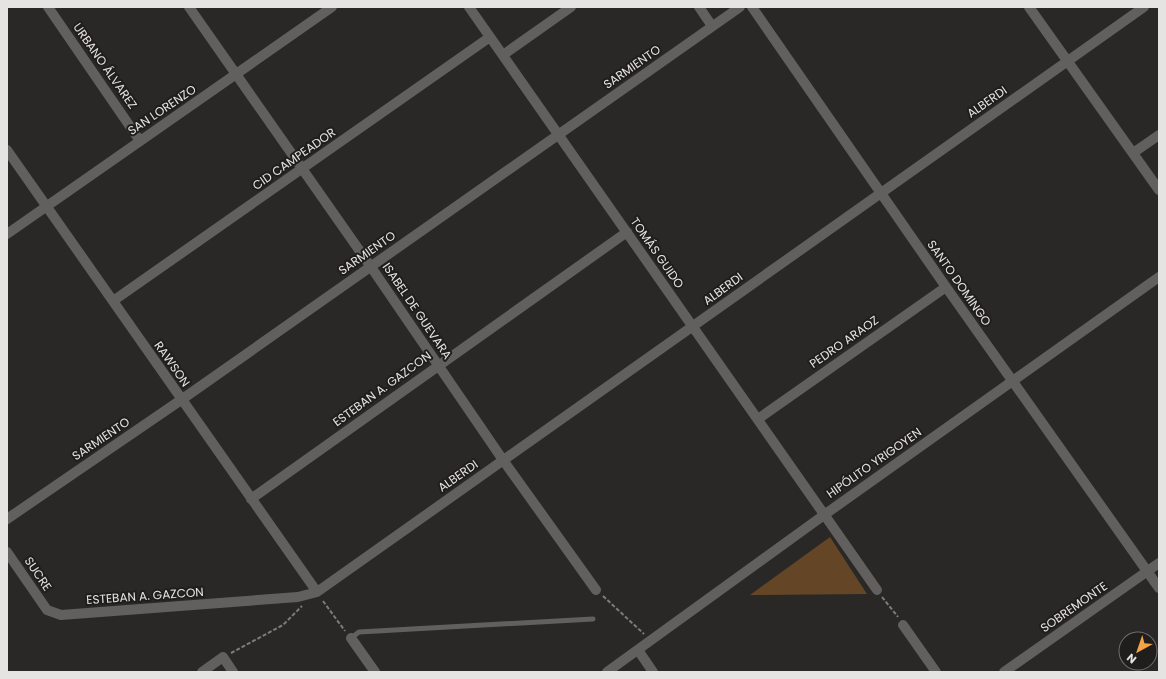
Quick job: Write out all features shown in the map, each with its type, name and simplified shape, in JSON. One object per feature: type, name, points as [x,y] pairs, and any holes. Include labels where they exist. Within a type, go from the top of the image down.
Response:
[{"type":"street","name":"URBANO ÁLVAREZ","points":[[48,7],[140,141]]},
{"type":"street","name":"ISABEL DE GUEVARA","points":[[189,7],[371,267],[503,460],[596,590]]},
{"type":"street","name":"SAN LORENZO","points":[[7,234],[332,7]]},
{"type":"street","name":"TOMÁS GUIDO","points":[[469,7],[877,590]]},
{"type":"street","points":[[502,55],[571,7]]},
{"type":"street","points":[[699,7],[712,26]]},
{"type":"street","name":"SARMIENTO","points":[[7,519],[181,400],[740,7]]},
{"type":"street","name":"SANTO DOMINGO","points":[[752,7],[880,193],[1159,588]]},
{"type":"street","points":[[1029,7],[1159,190]]},
{"type":"street","name":"ALBERDI","points":[[317,592],[1144,7]]},
{"type":"street","name":"CID CAMPEADOR","points":[[113,301],[490,37]]},
{"type":"street","points":[[1133,153],[1159,135]]},
{"type":"street","name":"RAWSON","points":[[7,150],[317,592]]},
{"type":"street","name":"ESTEBAN A. GAZCON","points":[[251,499],[627,232]]},
{"type":"street","name":"HIPÓLITO YRIGOYEN","points":[[606,672],[824,514],[1159,277]]},
{"type":"street","name":"PEDRO ARAOZ","points":[[758,419],[946,287]]},
{"type":"street","name":"SUCRE","points":[[7,552],[47,610]]},
{"type":"street","name":"SOBREMONTE","points":[[1004,672],[1159,563]]},
{"type":"street","name":"ESTEBAN A. GAZCON","points":[[47,610],[61,615],[298,597],[317,592]]},
{"type":"street","points":[[903,625],[936,672]]},
{"type":"street","points":[[351,638],[375,672]]},
{"type":"street","points":[[638,650],[653,672]]},
{"type":"street","points":[[202,672],[223,657],[233,672]]},
{"type":"lane","points":[[351,638],[359,632],[593,619]]},
{"type":"path","points":[[596,590],[651,640]]},
{"type":"path","points":[[877,590],[903,625]]},
{"type":"path","points":[[223,657],[283,624],[317,592],[351,638]]},
{"type":"shaded area","points":[[830,537],[867,594],[750,595]]}]
